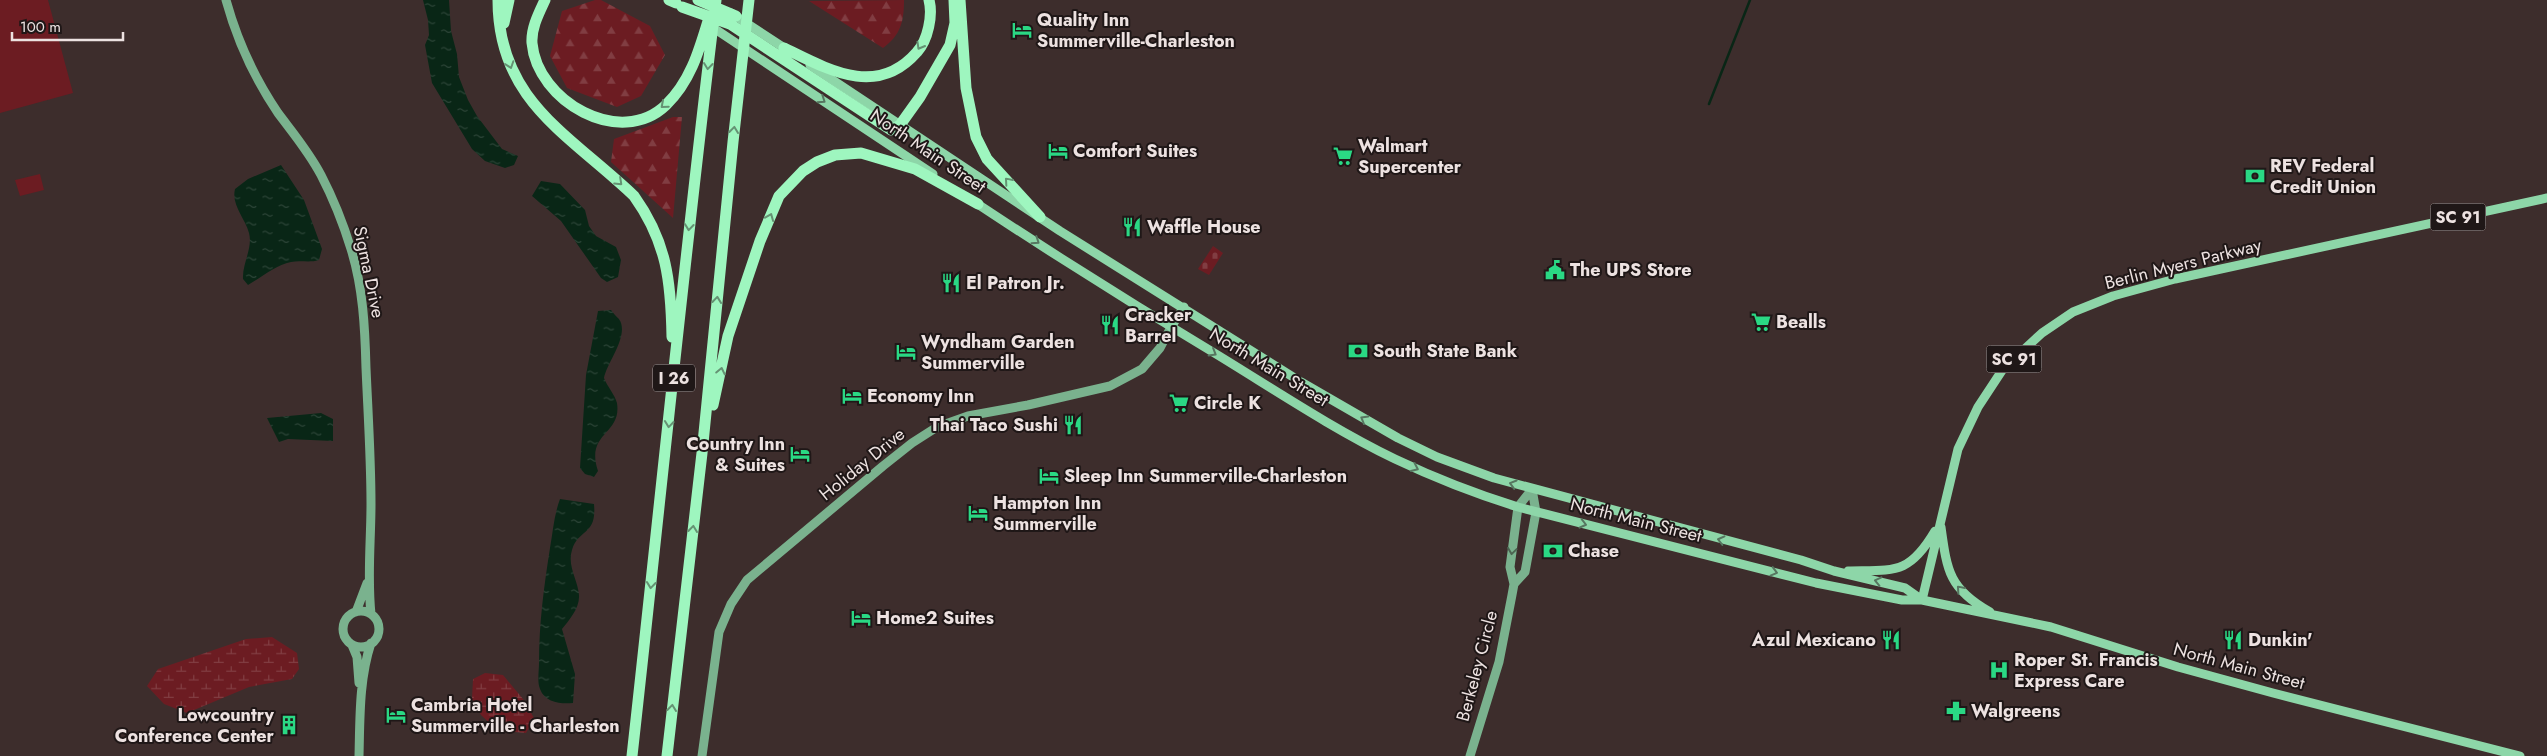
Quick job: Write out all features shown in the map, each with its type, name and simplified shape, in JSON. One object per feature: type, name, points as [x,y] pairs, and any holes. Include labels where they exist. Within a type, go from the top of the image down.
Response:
[{"type":"highway","points":[[498,0],[502,42],[514,76],[533,104],[555,127],[634,196],[656,232],[671,289],[673,388]]},
{"type":"highway","points":[[502,42],[509,0]]},
{"type":"highway","points":[[545,0],[536,19],[532,42],[538,66],[553,90],[572,106],[591,116],[614,122],[631,122],[649,117],[665,106],[687,78],[698,54],[714,0]]},
{"type":"highway","points":[[698,0],[736,16]]},
{"type":"highway","name":"I 26","points":[[632,756],[714,0]]},
{"type":"highway","name":"I 26","points":[[667,756],[702,453],[742,59],[750,0]]},
{"type":"highway","points":[[742,59],[756,0]]},
{"type":"highway","points":[[784,54],[855,77],[882,76],[905,66],[922,47],[928,26],[929,0]]},
{"type":"highway","points":[[675,3],[730,24],[784,54],[891,130],[900,125],[920,97],[950,45],[955,23],[954,0]]},
{"type":"highway","points":[[960,0],[966,88],[976,137],[987,158],[1040,218]]},
{"type":"highway","points":[[702,453],[728,336],[760,241],[779,196],[791,180],[817,162],[835,155],[860,152],[915,169],[978,204]]},
{"type":"main road","points":[[714,0],[784,54]]},
{"type":"main road","name":"North Main Street","points":[[675,3],[978,204],[1171,327],[1283,396],[1430,476],[1518,508],[1816,583],[1902,600],[1922,600],[2050,627],[2178,667],[2520,756]]},
{"type":"main road","name":"North Main Street","points":[[900,125],[1040,218],[1301,382],[1398,438],[1445,460],[1494,478],[1532,489],[1792,558],[1834,571],[1905,588],[1922,600]]},
{"type":"main road","name":"Berlin Myers Parkway","points":[[1922,600],[1958,449],[1978,407],[2003,369],[2042,332],[2073,312],[2113,296],[2175,279],[2547,198]]},
{"type":"main road","points":[[1171,327],[1184,307]]},
{"type":"main road","points":[[1834,571],[1894,570],[1912,563],[1925,547],[1940,522]]},
{"type":"main road","points":[[1940,522],[1946,563],[1955,584],[1970,601],[1999,616]]},
{"type":"street","name":"Sigma Drive","points":[[226,0],[237,35],[251,66],[278,112],[303,145],[321,174],[337,207],[352,250],[362,299],[366,347],[371,504],[368,581],[371,614]]},
{"type":"street","name":"Holiday Drive","points":[[702,756],[718,632],[747,580],[912,443],[937,427],[968,416],[1028,405],[1110,386],[1142,369],[1160,348],[1171,327]]},
{"type":"street","name":"Berkeley Circle","points":[[1470,756],[1499,662],[1514,584],[1510,567],[1518,508],[1532,489]]},
{"type":"street","name":"Berkeley Circle","points":[[1514,584],[1525,572],[1536,512],[1532,489]]},
{"type":"street","name":"Sigma Drive","points":[[356,612],[368,581]]},
{"type":"street","points":[[352,645],[362,647],[375,639],[379,629],[375,618],[371,614],[356,612],[347,617],[344,626],[345,637],[352,645],[356,657],[361,698]]},
{"type":"street","points":[[359,756],[361,698],[367,656],[371,643]]},
{"type":"green space","points":[[0,0],[48,0],[73,93],[0,113]]},
{"type":"green space","points":[[595,0],[601,0],[650,26],[665,55],[641,96],[617,107],[567,88],[550,56],[562,11]]},
{"type":"green space","points":[[904,0],[902,21],[898,33],[883,48],[809,1]]},
{"type":"green space","points":[[673,117],[682,117],[673,218],[611,162],[614,139]]},
{"type":"green space","points":[[40,174],[44,190],[20,196],[15,180]]},
{"type":"green space","points":[[1213,246],[1223,253],[1209,275],[1198,269]]},
{"type":"green space","points":[[272,637],[297,653],[299,669],[292,679],[249,687],[187,713],[164,704],[147,686],[158,669],[246,639]]},
{"type":"green space","points":[[485,673],[503,675],[523,699],[534,718],[526,733],[497,730],[481,715],[472,699],[473,679]]},
{"type":"water","points":[[423,0],[449,0],[451,31],[457,54],[459,77],[468,100],[477,116],[502,149],[518,156],[514,165],[505,168],[485,161],[472,149],[432,83],[425,45],[429,35],[428,20]]},
{"type":"water","points":[[281,165],[304,200],[322,249],[319,260],[294,261],[285,264],[274,268],[248,285],[243,279],[243,273],[250,239],[247,227],[235,201],[235,189],[248,179]]},
{"type":"water","points":[[541,181],[560,184],[585,210],[589,226],[596,236],[616,247],[621,260],[618,277],[607,282],[601,278],[561,221],[532,196]]},
{"type":"water","points":[[611,310],[622,325],[622,333],[604,378],[616,400],[617,414],[614,422],[596,448],[595,458],[598,471],[594,477],[585,474],[580,468],[586,375],[598,311]]},
{"type":"water","points":[[321,413],[333,419],[333,441],[288,439],[279,442],[267,418]]},
{"type":"water","points":[[560,499],[594,504],[593,522],[575,543],[572,550],[571,562],[579,600],[571,618],[562,629],[575,674],[573,703],[559,703],[549,700],[542,694],[538,680],[544,591],[556,511]]},
{"type":"waterway","points":[[1709,104],[1750,0]]},
{"type":"place","name":"Quality Inn Summerville-Charleston","points":[[1022,30]]},
{"type":"place","name":"Comfort Suites","points":[[1058,151]]},
{"type":"place","name":"Walmart Supercenter","points":[[1343,156]]},
{"type":"place","name":"REV Federal Credit Union","points":[[2255,176]]},
{"type":"place","name":"Waffle House","points":[[1132,227]]},
{"type":"place","name":"The UPS Store","points":[[1555,270]]},
{"type":"place","name":"El Patron Jr.","points":[[951,283]]},
{"type":"place","name":"Bealls","points":[[1761,322]]},
{"type":"place","name":"Cracker Barrel","points":[[1110,325]]},
{"type":"place","name":"South State Bank","points":[[1358,351]]},
{"type":"place","name":"Wyndham Garden Summerville","points":[[906,352]]},
{"type":"place","name":"Economy Inn","points":[[852,396]]},
{"type":"place","name":"Circle K","points":[[1179,403]]},
{"type":"place","name":"Thai Taco Sushi","points":[[1073,425]]},
{"type":"place","name":"Country Inn & Suites","points":[[800,454]]},
{"type":"place","name":"Sleep Inn Summerville-Charleston","points":[[1049,476]]},
{"type":"place","name":"Hampton Inn Summerville","points":[[978,513]]},
{"type":"place","name":"Chase","points":[[1553,551]]},
{"type":"place","name":"Home2 Suites","points":[[861,618]]},
{"type":"place","name":"Azul Mexicano","points":[[1891,640]]},
{"type":"place","name":"Dunkin'","points":[[2233,640]]},
{"type":"place","name":"Roper St. Francis Express Care","points":[[1999,670]]},
{"type":"place","name":"Walgreens","points":[[1956,711]]},
{"type":"place","name":"Cambria Hotel Summerville - Charleston","points":[[396,715]]},
{"type":"place","name":"Lowcountry Conference Center","points":[[289,725]]}]
